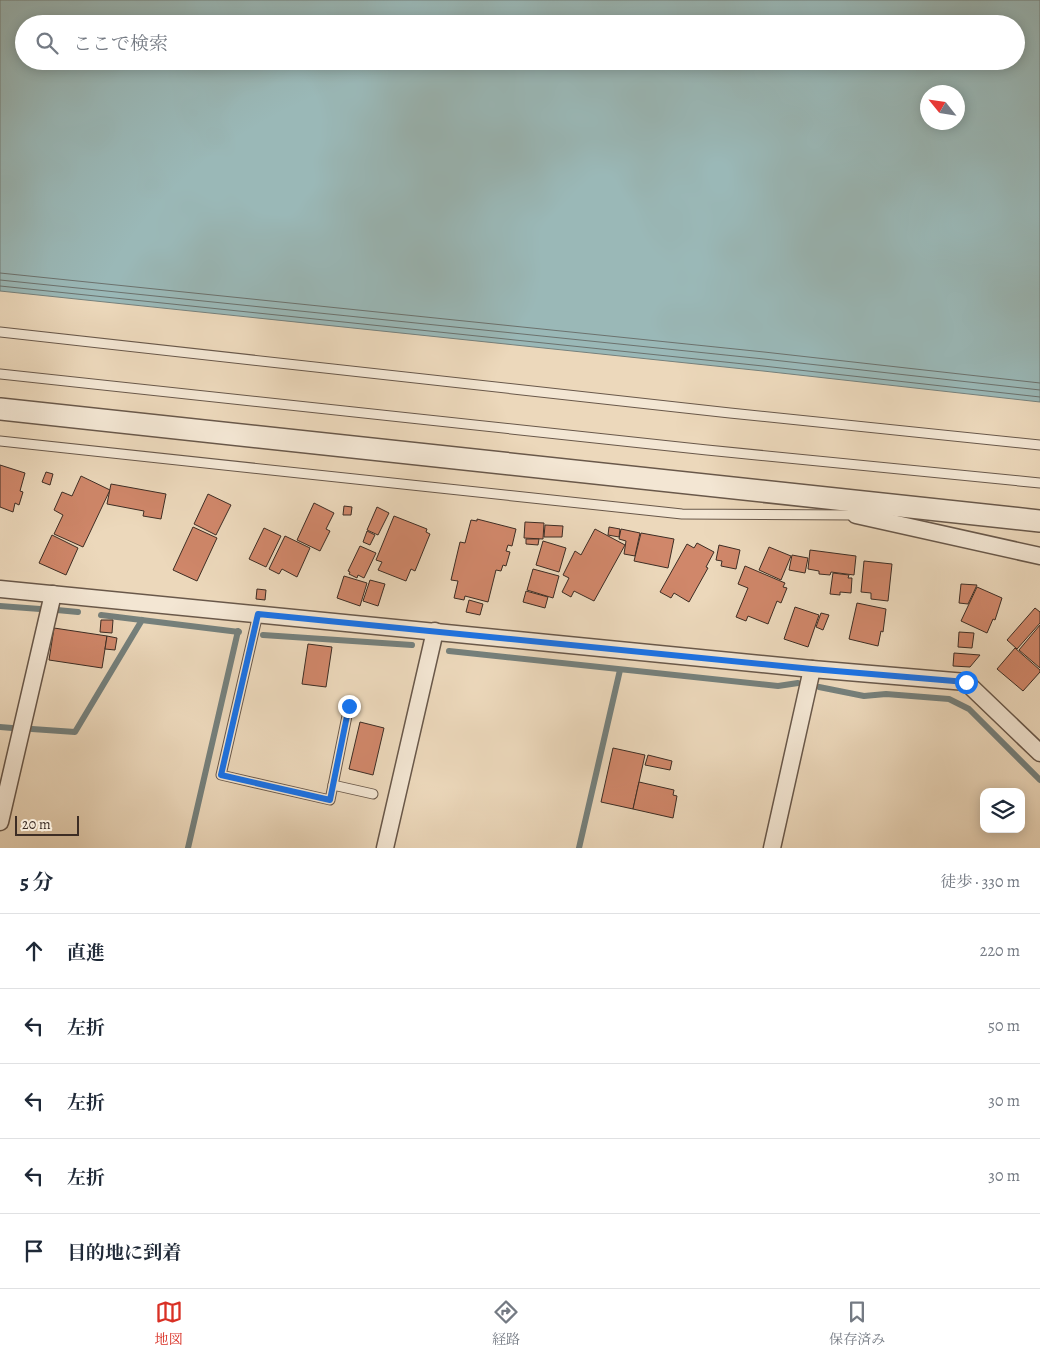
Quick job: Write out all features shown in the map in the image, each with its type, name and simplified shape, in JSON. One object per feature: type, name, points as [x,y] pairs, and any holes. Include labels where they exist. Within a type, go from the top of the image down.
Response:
[{"type":"street","points":[[0,409],[856,508],[1040,520]]},
{"type":"street","points":[[856,508],[1038,557]]},
{"type":"street","points":[[0,588],[812,669],[966,682],[1040,753]]},
{"type":"street","points":[[0,822],[53,594]]},
{"type":"street","points":[[385,848],[435,631]]},
{"type":"street","points":[[772,848],[812,669]]},
{"type":"lane","points":[[0,332],[720,412],[1040,445]]},
{"type":"lane","points":[[0,374],[708,450],[1040,483]]},
{"type":"lane","points":[[0,441],[682,514],[856,508]]},
{"type":"lane","points":[[258,614],[221,775],[330,800],[349,706]]},
{"type":"lane","points":[[333,785],[373,794]]},
{"type":"water","points":[[0,0],[1040,0],[1040,402],[0,291]]},
{"type":"building","points":[[0,465],[25,473],[20,491],[23,492],[19,505],[15,503],[13,512],[0,507]]},
{"type":"building","points":[[46,472],[53,474],[50,485],[42,482]]},
{"type":"building","points":[[81,476],[110,490],[83,547],[54,534],[63,515],[54,510],[62,492],[72,496]]},
{"type":"building","points":[[111,484],[166,494],[161,519],[143,516],[144,511],[107,504]]},
{"type":"building","points":[[208,494],[231,505],[216,535],[194,524]]},
{"type":"building","points":[[314,503],[334,513],[326,529],[330,531],[320,551],[297,540]]},
{"type":"building","points":[[344,506],[352,507],[351,515],[343,515]]},
{"type":"building","points":[[377,507],[389,513],[378,535],[367,530]]},
{"type":"building","points":[[394,516],[427,529],[426,532],[430,534],[415,571],[411,569],[406,581],[378,570],[382,562],[376,560]]},
{"type":"building","points":[[477,519],[516,529],[512,546],[508,545],[506,551],[510,552],[506,566],[503,565],[501,571],[496,570],[488,602],[465,596],[464,600],[454,598],[458,581],[451,580],[460,542],[465,543],[471,520],[477,521]]},
{"type":"building","points":[[525,522],[544,523],[543,539],[524,538]]},
{"type":"building","points":[[545,525],[563,526],[562,537],[544,537]]},
{"type":"building","points":[[193,527],[217,538],[197,581],[173,570]]},
{"type":"building","points":[[609,527],[620,529],[619,537],[608,535]]},
{"type":"building","points":[[264,528],[281,536],[266,567],[249,559]]},
{"type":"building","points":[[595,529],[625,545],[594,601],[574,591],[571,597],[562,592],[569,578],[563,575],[575,551],[581,555]]},
{"type":"building","points":[[621,529],[640,533],[635,556],[624,554],[626,541],[619,539]]},
{"type":"building","points":[[367,531],[375,535],[370,545],[363,542]]},
{"type":"building","points":[[641,533],[674,539],[668,568],[634,561]]},
{"type":"building","points":[[52,535],[78,548],[66,575],[39,563]]},
{"type":"building","points":[[285,536],[310,548],[297,577],[282,569],[279,574],[269,569]]},
{"type":"building","points":[[526,539],[539,539],[538,545],[526,544]]},
{"type":"building","points":[[543,541],[566,548],[559,572],[536,565]]},
{"type":"building","points":[[697,543],[714,552],[706,567],[708,568],[689,602],[674,593],[671,598],[660,592],[687,544],[694,548]]},
{"type":"building","points":[[719,545],[740,550],[736,569],[721,566],[722,561],[716,560]]},
{"type":"building","points":[[360,546],[376,553],[364,578],[358,575],[357,578],[349,574],[350,572],[348,571]]},
{"type":"building","points":[[769,547],[791,556],[781,580],[759,570]]},
{"type":"building","points":[[810,550],[856,556],[854,575],[831,572],[830,575],[819,574],[819,571],[808,569]]},
{"type":"building","points":[[792,555],[808,558],[805,573],[789,570]]},
{"type":"building","points":[[864,561],[892,564],[888,601],[871,599],[871,593],[861,592]]},
{"type":"building","points":[[745,566],[785,583],[783,587],[787,588],[781,603],[777,601],[768,624],[748,616],[746,621],[736,617],[748,588],[738,584]]},
{"type":"building","points":[[533,569],[559,576],[553,598],[527,590]]},
{"type":"building","points":[[833,573],[849,575],[848,578],[852,578],[851,593],[840,592],[840,595],[830,594]]},
{"type":"building","points":[[344,576],[367,583],[360,606],[337,598]]},
{"type":"building","points":[[370,580],[385,584],[378,606],[363,601]]},
{"type":"building","points":[[961,584],[977,585],[968,604],[959,603]]},
{"type":"building","points":[[977,587],[1002,598],[995,620],[993,619],[987,633],[961,621]]},
{"type":"building","points":[[257,589],[266,590],[265,600],[256,599]]},
{"type":"building","points":[[526,591],[548,597],[545,608],[523,602]]},
{"type":"building","points":[[469,600],[483,604],[480,615],[466,612]]},
{"type":"building","points":[[857,603],[886,609],[883,632],[881,631],[878,646],[849,639]]},
{"type":"building","points":[[795,607],[819,615],[808,647],[784,639]]},
{"type":"building","points":[[1035,608],[1040,612],[1040,623],[1017,649],[1007,640]]},
{"type":"building","points":[[821,613],[829,615],[823,630],[816,627]]},
{"type":"building","points":[[101,620],[113,620],[112,633],[100,632]]},
{"type":"building","points":[[1040,625],[1040,668],[1019,650]]},
{"type":"building","points":[[54,628],[107,636],[102,668],[49,660]]},
{"type":"building","points":[[959,632],[974,633],[972,648],[958,647]]},
{"type":"building","points":[[107,636],[117,638],[115,650],[105,649]]},
{"type":"building","points":[[308,644],[332,647],[326,687],[302,684]]},
{"type":"building","points":[[1015,648],[1040,670],[1023,691],[997,669]]},
{"type":"building","points":[[954,653],[980,655],[970,667],[953,666]]},
{"type":"building","points":[[360,722],[384,728],[373,775],[349,769]]},
{"type":"building","points":[[613,748],[645,755],[633,809],[601,802]]},
{"type":"building","points":[[648,755],[672,761],[670,770],[645,765]]},
{"type":"building","points":[[639,782],[674,790],[673,795],[677,796],[673,818],[633,809]]},
{"type":"waterway","points":[[0,606],[40,609]]},
{"type":"waterway","points":[[57,610],[78,612]]},
{"type":"waterway","points":[[101,615],[239,632]]},
{"type":"waterway","points":[[32,729],[75,732],[142,620]]},
{"type":"waterway","points":[[188,848],[238,631]]},
{"type":"waterway","points":[[263,635],[412,645]]},
{"type":"waterway","points":[[449,651],[778,686],[798,683]]},
{"type":"waterway","points":[[579,848],[620,670]]},
{"type":"waterway","points":[[819,687],[864,696],[886,694],[949,699],[969,709],[1040,780]]},
{"type":"waterway","points":[[0,727],[12,728]]},
{"type":"route","points":[[349,706],[330,800],[221,775],[258,614],[812,669],[966,682]]}]
